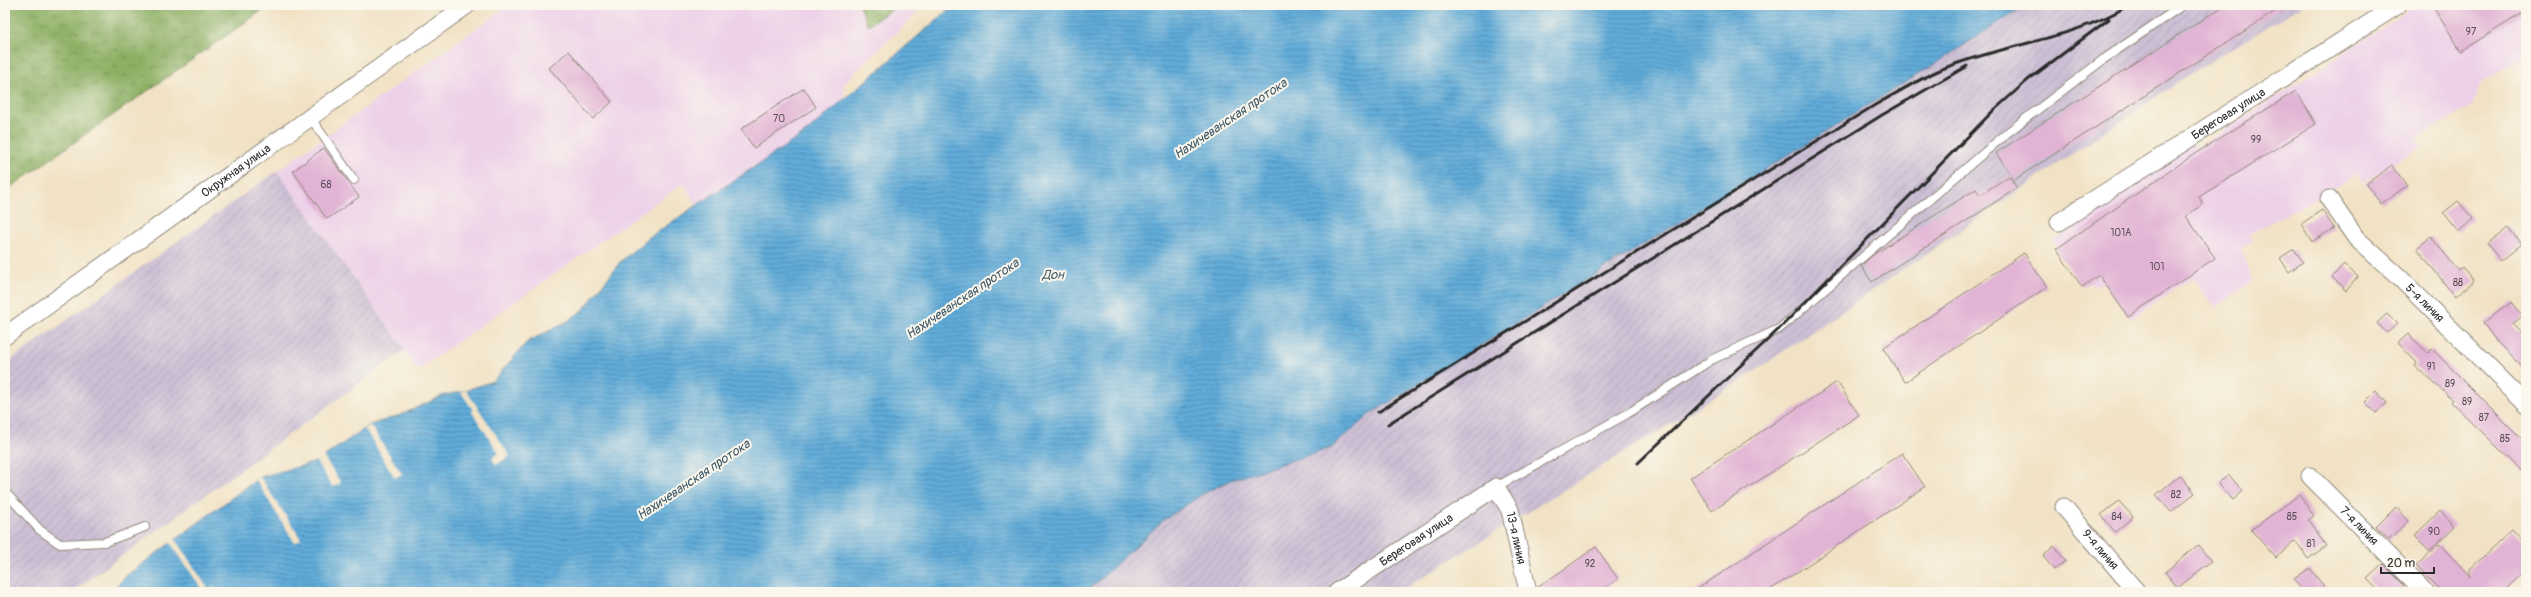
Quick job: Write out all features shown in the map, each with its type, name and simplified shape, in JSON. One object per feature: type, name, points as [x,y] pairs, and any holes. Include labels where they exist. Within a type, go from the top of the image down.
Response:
[{"type":"street","name":"Окружная улица","points":[[5,336],[467,5]]},
{"type":"street","name":"Береговая улица","points":[[2059,222],[2398,5]]},
{"type":"street","name":"5-я линия","points":[[2329,199],[2356,238],[2399,277],[2526,404]]},
{"type":"street","name":"7-я линия","points":[[2310,476],[2424,592]]},
{"type":"street","name":"Береговая улица","points":[[1337,592],[1496,487]]},
{"type":"street","name":"13-я линия","points":[[1496,487],[1510,510],[1528,592]]},
{"type":"street","name":"9-я линия","points":[[2064,507],[2137,592]]},
{"type":"lane","points":[[1496,487],[1627,414],[1712,359],[1779,328],[2007,133],[2104,59],[2183,5]]},
{"type":"lane","points":[[310,117],[354,180]]},
{"type":"lane","points":[[5,492],[40,530],[60,544],[105,542],[145,527]]},
{"type":"shaded area","points":[[509,5],[925,5],[844,83],[844,102],[805,133],[696,205],[684,183],[418,370],[277,171]]},
{"type":"shaded area","points":[[2025,5],[2303,5],[2182,79],[1743,379],[1399,592],[1084,592],[1097,582],[1165,519],[1206,492],[1231,480],[1331,448],[1370,414],[1935,64]]},
{"type":"shaded area","points":[[2416,5],[2526,5],[2526,57],[2481,83],[2473,105],[2418,138],[2421,146],[2363,182],[2356,174],[2315,200],[2248,234],[2253,242],[2240,249],[2253,280],[2215,308],[2193,277],[2131,319],[2105,281],[2093,287],[2086,280],[2079,282],[2053,241],[2190,142],[2196,148],[2334,60]]},
{"type":"shaded area","points":[[277,171],[405,350],[72,592],[5,592],[5,364]]},
{"type":"green space","points":[[5,5],[270,5],[5,191]]},
{"type":"green space","points":[[859,5],[899,5],[868,25]]},
{"type":"water","name":"Дон","points":[[954,5],[2025,5],[1935,64],[1370,414],[1331,448],[1231,480],[1206,492],[1165,519],[1097,582],[1084,592],[111,592],[127,575],[260,477],[316,462],[370,425],[403,414],[444,395],[461,392],[493,381],[527,342],[568,321],[584,309],[620,262],[648,238],[805,133]]},
{"type":"pier","points":[[466,390],[510,456],[496,465],[492,458],[499,453],[472,412],[473,410],[461,392]]},
{"type":"pier","points":[[370,425],[402,474],[395,478],[365,429]]},
{"type":"pier","points":[[323,456],[341,483],[333,487],[315,460]]},
{"type":"pier","points":[[260,477],[301,539],[295,543],[256,480]]},
{"type":"pier","points":[[175,539],[209,590],[214,587],[217,592],[204,592],[170,542]]},
{"type":"building","points":[[2225,5],[2285,5],[2014,180],[1996,153]]},
{"type":"building","points":[[2432,5],[2526,5],[2526,11],[2461,51]]},
{"type":"building","points":[[569,51],[612,102],[593,119],[549,68]]},
{"type":"building","points":[[804,88],[816,107],[754,148],[741,129]]},
{"type":"building","points":[[2296,91],[2316,124],[2199,197],[2203,204],[2186,216],[2215,258],[2128,317],[2099,275],[2082,287],[2056,249],[2196,153]]},
{"type":"building","points":[[324,148],[359,197],[327,219],[293,171]]},
{"type":"building","points":[[2392,165],[2407,186],[2381,204],[2366,184]]},
{"type":"building","points":[[2009,176],[2017,188],[1872,282],[1861,266],[1873,255],[1976,189],[1980,195]]},
{"type":"building","points":[[2458,201],[2473,219],[2458,232],[2443,213]]},
{"type":"building","points":[[2322,210],[2334,228],[2312,242],[2301,224]]},
{"type":"building","points":[[2509,227],[2522,244],[2501,261],[2487,244]]},
{"type":"building","points":[[2431,237],[2458,270],[2462,267],[2474,281],[2455,297],[2417,248]]},
{"type":"building","points":[[2294,249],[2303,262],[2289,272],[2280,258]]},
{"type":"building","points":[[2024,253],[2047,287],[1905,382],[1883,348]]},
{"type":"building","points":[[2344,264],[2358,277],[2346,291],[2332,277]]},
{"type":"building","points":[[2512,302],[2523,316],[2512,324],[2526,338],[2526,371],[2497,342],[2483,323]]},
{"type":"building","points":[[2387,314],[2397,324],[2387,333],[2377,323]]},
{"type":"building","points":[[2408,334],[2428,353],[2432,349],[2526,443],[2526,475],[2451,402],[2453,400],[2415,366],[2417,363],[2398,343]]},
{"type":"building","points":[[1837,382],[1859,415],[1712,511],[1690,478]]},
{"type":"building","points":[[2376,391],[2387,403],[2376,413],[2365,402]]},
{"type":"building","points":[[1902,453],[1925,487],[1767,592],[1693,592]]},
{"type":"building","points":[[2228,474],[2243,491],[2233,500],[2218,484]]},
{"type":"building","points":[[2180,475],[2195,493],[2171,512],[2156,495]]},
{"type":"building","points":[[2299,495],[2314,516],[2308,520],[2326,546],[2308,559],[2295,541],[2276,558],[2251,530]]},
{"type":"building","points":[[2119,501],[2133,517],[2115,532],[2101,515]]},
{"type":"building","points":[[2396,507],[2409,521],[2389,540],[2376,527]]},
{"type":"building","points":[[2440,511],[2455,526],[2429,551],[2414,536]]},
{"type":"building","points":[[2512,530],[2526,545],[2526,570],[2503,592],[2442,592],[2416,566],[2439,544],[2470,576],[2470,569]]},
{"type":"building","points":[[2198,545],[2211,561],[2178,588],[2165,572]]},
{"type":"building","points":[[2054,546],[2066,561],[2054,570],[2043,556]]},
{"type":"building","points":[[1596,547],[1618,579],[1599,592],[1538,592],[1537,588]]},
{"type":"building","points":[[2383,564],[2404,585],[2397,592],[2380,592],[2367,579]]},
{"type":"building","points":[[2310,568],[2328,592],[2303,592],[2294,579]]},
{"type":"railway","points":[[1378,412],[1875,105],[1916,82],[1942,69],[1989,53],[2061,34],[2085,26],[2107,17],[2129,5]]},
{"type":"railway","points":[[1638,463],[1779,329],[1992,112],[2028,80],[2109,19]]},
{"type":"railway","points":[[1388,424],[1882,115],[1967,66]]},
{"type":"water label","name":"Нахичеванская протока","points":[[1230,118]]},
{"type":"water label","name":"Нахичеванская протока","points":[[962,298]]},
{"type":"water label","name":"Нахичеванская протока","points":[[693,479]]}]
